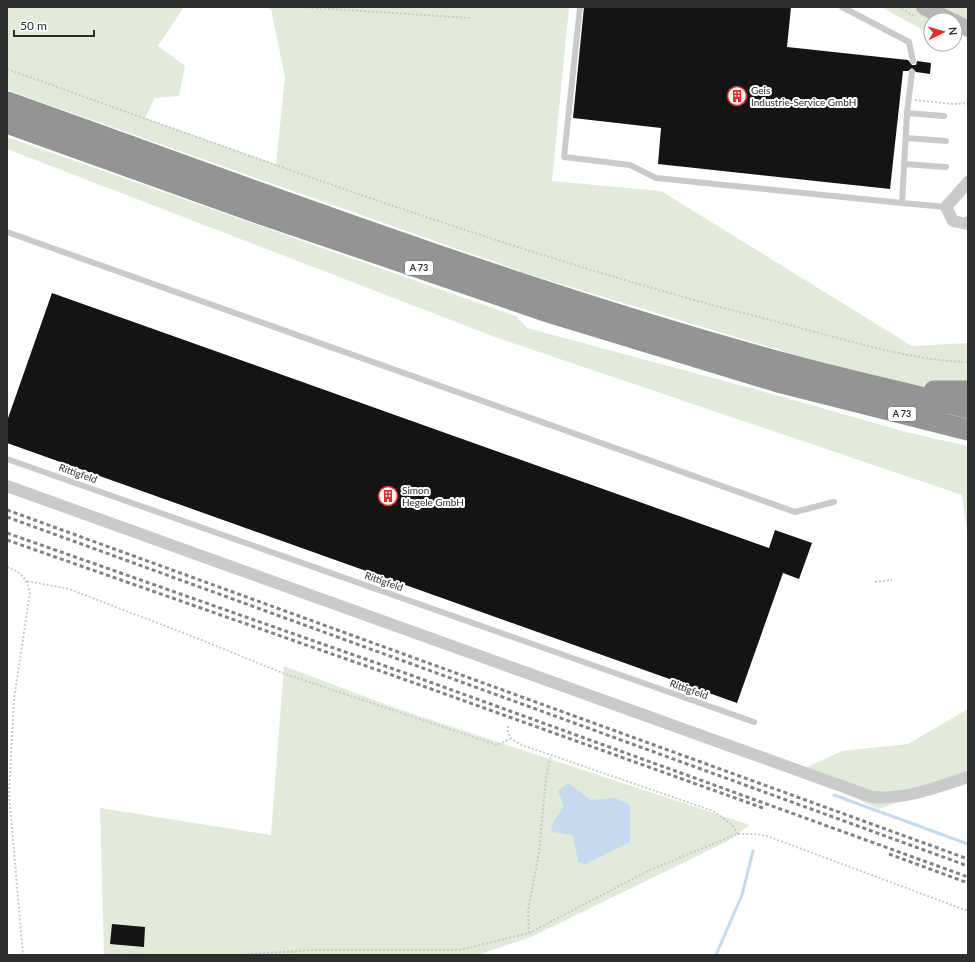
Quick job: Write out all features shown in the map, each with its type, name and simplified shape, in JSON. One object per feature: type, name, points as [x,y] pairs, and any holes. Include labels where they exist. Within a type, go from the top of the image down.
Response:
[{"type":"highway","name":"A 73","points":[[7,102],[374,232],[554,293],[791,365],[968,408]]},
{"type":"highway","name":"A 73","points":[[7,123],[281,220],[537,308],[778,382],[968,430]]},
{"type":"highway","points":[[893,390],[968,391]]},
{"type":"main road","points":[[924,7],[934,12]]},
{"type":"street","points":[[968,182],[946,208],[953,221],[966,224],[968,222]]},
{"type":"street","points":[[7,486],[872,797],[889,798],[920,792],[968,777]]},
{"type":"lane","points":[[580,7],[564,158],[630,165],[656,178],[946,208]]},
{"type":"lane","points":[[842,7],[909,42],[913,61]]},
{"type":"lane","points":[[902,203],[907,113],[912,72]]},
{"type":"lane","points":[[907,113],[944,116]]},
{"type":"lane","points":[[906,138],[946,141]]},
{"type":"lane","points":[[904,164],[946,167]]},
{"type":"lane","points":[[7,232],[795,512],[834,502]]},
{"type":"lane","name":"Rittigfeld","points":[[7,459],[754,722]]},
{"type":"path","points":[[300,7],[470,18]]},
{"type":"path","points":[[7,69],[427,216],[634,284],[896,354],[950,362],[968,362]]},
{"type":"path","points":[[909,99],[953,104],[968,103]]},
{"type":"path","points":[[7,567],[19,571],[27,581],[30,592],[14,699],[9,794],[24,955]]},
{"type":"path","points":[[875,582],[892,580]]},
{"type":"path","points":[[27,581],[69,589],[285,674],[497,745],[510,739]]},
{"type":"path","points":[[508,726],[507,732],[510,739],[522,745],[713,811],[731,824],[738,834]]},
{"type":"path","points":[[529,933],[528,911],[539,852],[546,778],[552,755]]},
{"type":"path","points":[[239,955],[311,950],[460,950],[529,933],[648,871],[738,834],[756,834],[767,836],[968,911]]},
{"type":"green space","points":[[7,7],[184,7],[158,46],[185,66],[179,96],[155,98],[145,118],[276,164],[285,77],[271,9],[262,7],[569,7],[552,181],[661,191],[912,346],[968,343],[968,393],[909,386],[789,353],[531,275],[7,90]]},
{"type":"green space","points":[[881,7],[968,7],[968,30],[963,26],[963,12],[923,12],[923,30]]},
{"type":"green space","points":[[7,137],[516,316],[527,328],[910,433],[968,446],[968,537],[962,495],[495,337],[7,149]]},
{"type":"green space","points":[[284,666],[395,708],[750,825],[726,842],[533,936],[478,955],[104,955],[100,808],[271,835]]},
{"type":"green space","points":[[968,709],[968,778],[879,809],[796,772],[842,751],[908,744]]},
{"type":"water","points":[[568,783],[591,800],[615,798],[630,805],[630,842],[585,864],[578,862],[573,835],[553,832],[551,826],[564,806],[558,791]]},
{"type":"building","name":"Geis Industrie-Service GmbH","points":[[584,7],[791,7],[787,47],[908,60],[912,65],[916,65],[917,61],[931,63],[930,74],[916,72],[912,68],[908,71],[903,71],[890,189],[658,164],[661,128],[573,118]]},
{"type":"building","name":"Simon Hegele GmbH","points":[[52,293],[769,548],[775,530],[812,543],[799,579],[783,573],[737,703],[7,443],[7,421]]},
{"type":"building","points":[[112,924],[145,927],[144,947],[110,944]]},
{"type":"waterway","points":[[834,795],[968,844]]},
{"type":"waterway","points":[[716,955],[742,895],[753,851]]},
{"type":"railway","points":[[7,510],[968,859]]},
{"type":"railway","points":[[7,517],[968,866]]},
{"type":"railway","points":[[7,533],[405,673],[968,877]]},
{"type":"railway","points":[[7,540],[406,680],[763,808]]},
{"type":"railway","points":[[889,854],[968,883]]},
{"type":"place","name":"Geis Industrie-Service GmbH","points":[[737,96]]},
{"type":"place","name":"Simon Hegele GmbH","points":[[388,496]]}]
